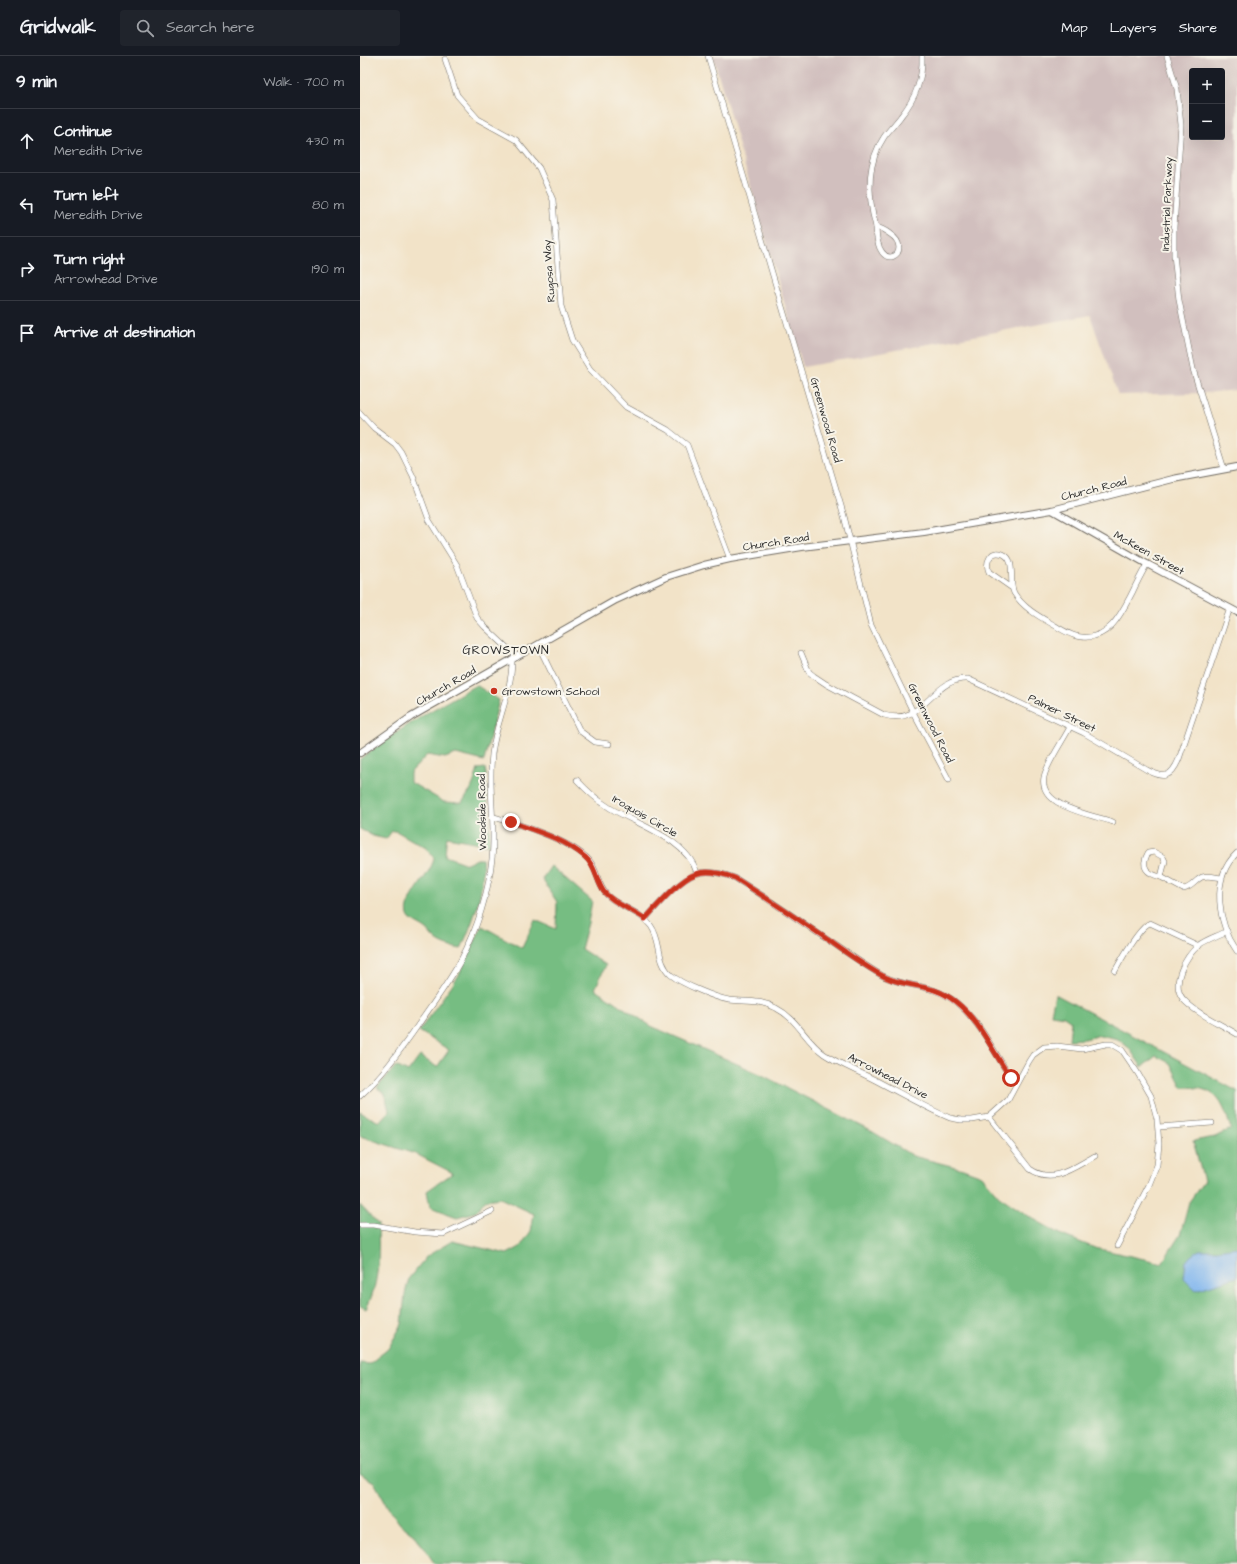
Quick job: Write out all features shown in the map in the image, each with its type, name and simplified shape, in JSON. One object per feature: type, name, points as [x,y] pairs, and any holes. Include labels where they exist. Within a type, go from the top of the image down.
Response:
[{"type":"street","name":"Greenwood Road","points":[[708,56],[851,541],[871,625],[913,712],[949,780]]},
{"type":"street","points":[[876,227],[882,228],[891,234],[898,242],[898,252],[893,257],[883,255],[880,251],[871,200],[870,175],[872,162],[877,150],[914,97],[921,77],[922,56]]},
{"type":"street","name":"Industrial Parkway","points":[[1167,56],[1177,89],[1181,125],[1174,227],[1175,260],[1179,300],[1193,369],[1224,469]]},
{"type":"street","name":"Rugosa Way","points":[[445,59],[457,94],[478,119],[516,140],[539,168],[542,174],[553,200],[562,306],[572,340],[590,369],[626,407],[668,430],[687,445],[730,559]]},
{"type":"street","points":[[360,413],[374,428],[394,444],[401,452],[413,476],[429,520],[457,565],[477,618],[514,658]]},
{"type":"street","name":"Church Road","points":[[360,753],[411,717],[514,658],[640,588],[679,572],[730,559],[766,552],[924,532],[1052,510],[1173,479],[1237,467]]},
{"type":"street","name":"McKeen Street","points":[[1052,510],[1147,564],[1237,612]]},
{"type":"street","points":[[1012,588],[989,572],[987,562],[990,557],[1001,553],[1009,559],[1011,564],[1012,588],[1017,598],[1028,609],[1046,621],[1075,636],[1093,636],[1106,631],[1117,620],[1147,564]]},
{"type":"street","name":"Palmer Street","points":[[801,653],[810,672],[814,676],[879,712],[894,717],[906,715],[925,704],[945,684],[951,681],[968,679],[1106,745],[1158,775],[1165,776],[1172,772],[1179,759],[1230,608]]},
{"type":"street","points":[[538,645],[580,731],[595,742],[609,744]]},
{"type":"street","name":"Woodside Road","points":[[360,1096],[377,1079],[396,1056],[438,997],[461,960],[475,927],[487,886],[492,859],[494,816],[491,779],[492,753],[494,740],[510,685],[514,658]]},
{"type":"street","points":[[1070,727],[1044,776],[1045,787],[1051,797],[1059,804],[1113,822]]},
{"type":"street","name":"Iroquois Circle","points":[[577,780],[593,797],[680,848],[692,860],[697,873]]},
{"type":"street","name":"Arrowhead Drive","points":[[494,816],[537,832],[577,850],[592,865],[601,886],[607,895],[645,919],[656,935],[662,964],[672,976],[720,998],[754,1001],[776,1007],[793,1020],[822,1053],[940,1114],[960,1120],[989,1117]]},
{"type":"street","points":[[1161,877],[1165,861],[1163,857],[1154,852],[1148,853],[1145,859],[1146,871],[1183,889],[1190,887],[1198,879],[1204,876],[1221,878]]},
{"type":"street","points":[[1237,853],[1227,865],[1221,878],[1220,904],[1227,931],[1237,951]]},
{"type":"street","points":[[645,919],[675,888],[697,873],[716,873],[735,878],[844,952],[885,977],[906,984],[928,987],[947,996],[960,1005],[970,1016],[1010,1076],[1017,1082]]},
{"type":"street","points":[[1115,971],[1129,947],[1147,924],[1150,923],[1199,946]]},
{"type":"street","points":[[1227,931],[1199,946],[1185,963],[1177,983],[1180,995],[1195,1010],[1237,1034]]},
{"type":"street","points":[[1095,1156],[1056,1176],[1039,1175],[1026,1166],[989,1117],[1008,1100],[1031,1057],[1044,1047],[1057,1046],[1082,1049],[1112,1044],[1122,1050],[1148,1090],[1155,1107],[1158,1126],[1159,1150],[1154,1172],[1117,1246]]},
{"type":"street","points":[[1158,1126],[1212,1123]]},
{"type":"street","points":[[360,1225],[374,1225],[415,1232],[443,1234],[492,1211]]},
{"type":"shaded area","points":[[713,56],[1237,56],[1237,390],[1204,393],[1118,395],[1090,315],[803,367]]},
{"type":"green space","points":[[476,685],[499,700],[484,761],[456,754],[445,758],[427,755],[410,773],[410,782],[444,802],[461,803],[474,783],[478,769],[485,768],[490,845],[447,837],[446,842],[445,856],[467,864],[477,859],[482,859],[482,882],[478,905],[461,949],[439,942],[427,930],[411,920],[408,914],[408,907],[411,899],[432,865],[434,858],[426,848],[396,831],[392,831],[386,839],[373,836],[360,829],[360,759],[388,738],[427,713]]},
{"type":"green space","points":[[551,866],[592,901],[581,949],[606,965],[595,989],[651,1026],[760,1074],[873,1132],[913,1156],[963,1169],[982,1176],[999,1196],[1030,1217],[1064,1236],[1095,1248],[1162,1263],[1180,1235],[1189,1202],[1204,1181],[1193,1141],[1215,1137],[1231,1129],[1221,1103],[1216,1097],[1203,1089],[1182,1087],[1170,1063],[1156,1056],[1142,1067],[1129,1048],[1118,1039],[1100,1035],[1085,1039],[1069,1040],[1071,1021],[1064,1016],[1051,1014],[1055,994],[1237,1091],[1237,1564],[435,1564],[415,1535],[400,1524],[389,1509],[374,1482],[360,1474],[360,1363],[369,1364],[388,1349],[402,1324],[405,1294],[409,1278],[427,1256],[452,1241],[507,1254],[520,1247],[531,1231],[534,1214],[500,1198],[485,1200],[476,1212],[457,1217],[430,1207],[427,1191],[453,1173],[418,1155],[360,1136],[360,1112],[379,1122],[389,1111],[385,1094],[377,1088],[396,1066],[408,1072],[420,1056],[437,1067],[449,1050],[419,1031],[459,975],[482,926],[522,948],[535,920],[556,929],[557,902],[542,879]]},
{"type":"green space","points":[[360,1205],[378,1224],[378,1268],[374,1289],[366,1309],[360,1306]]},
{"type":"water","points":[[1237,1247],[1237,1277],[1196,1290],[1184,1278],[1186,1261],[1199,1250],[1217,1250]]},
{"type":"place","name":"Growstown School","points":[[494,691]]},
{"type":"district","name":"GROWSTOWN","points":[[506,650]]},
{"type":"route","points":[[511,822],[557,840],[577,850],[592,865],[601,886],[607,895],[619,904],[629,908],[645,919],[675,888],[697,873],[716,873],[735,878],[823,936],[844,952],[885,977],[906,984],[928,987],[956,1002],[977,1025],[1011,1078]]}]
